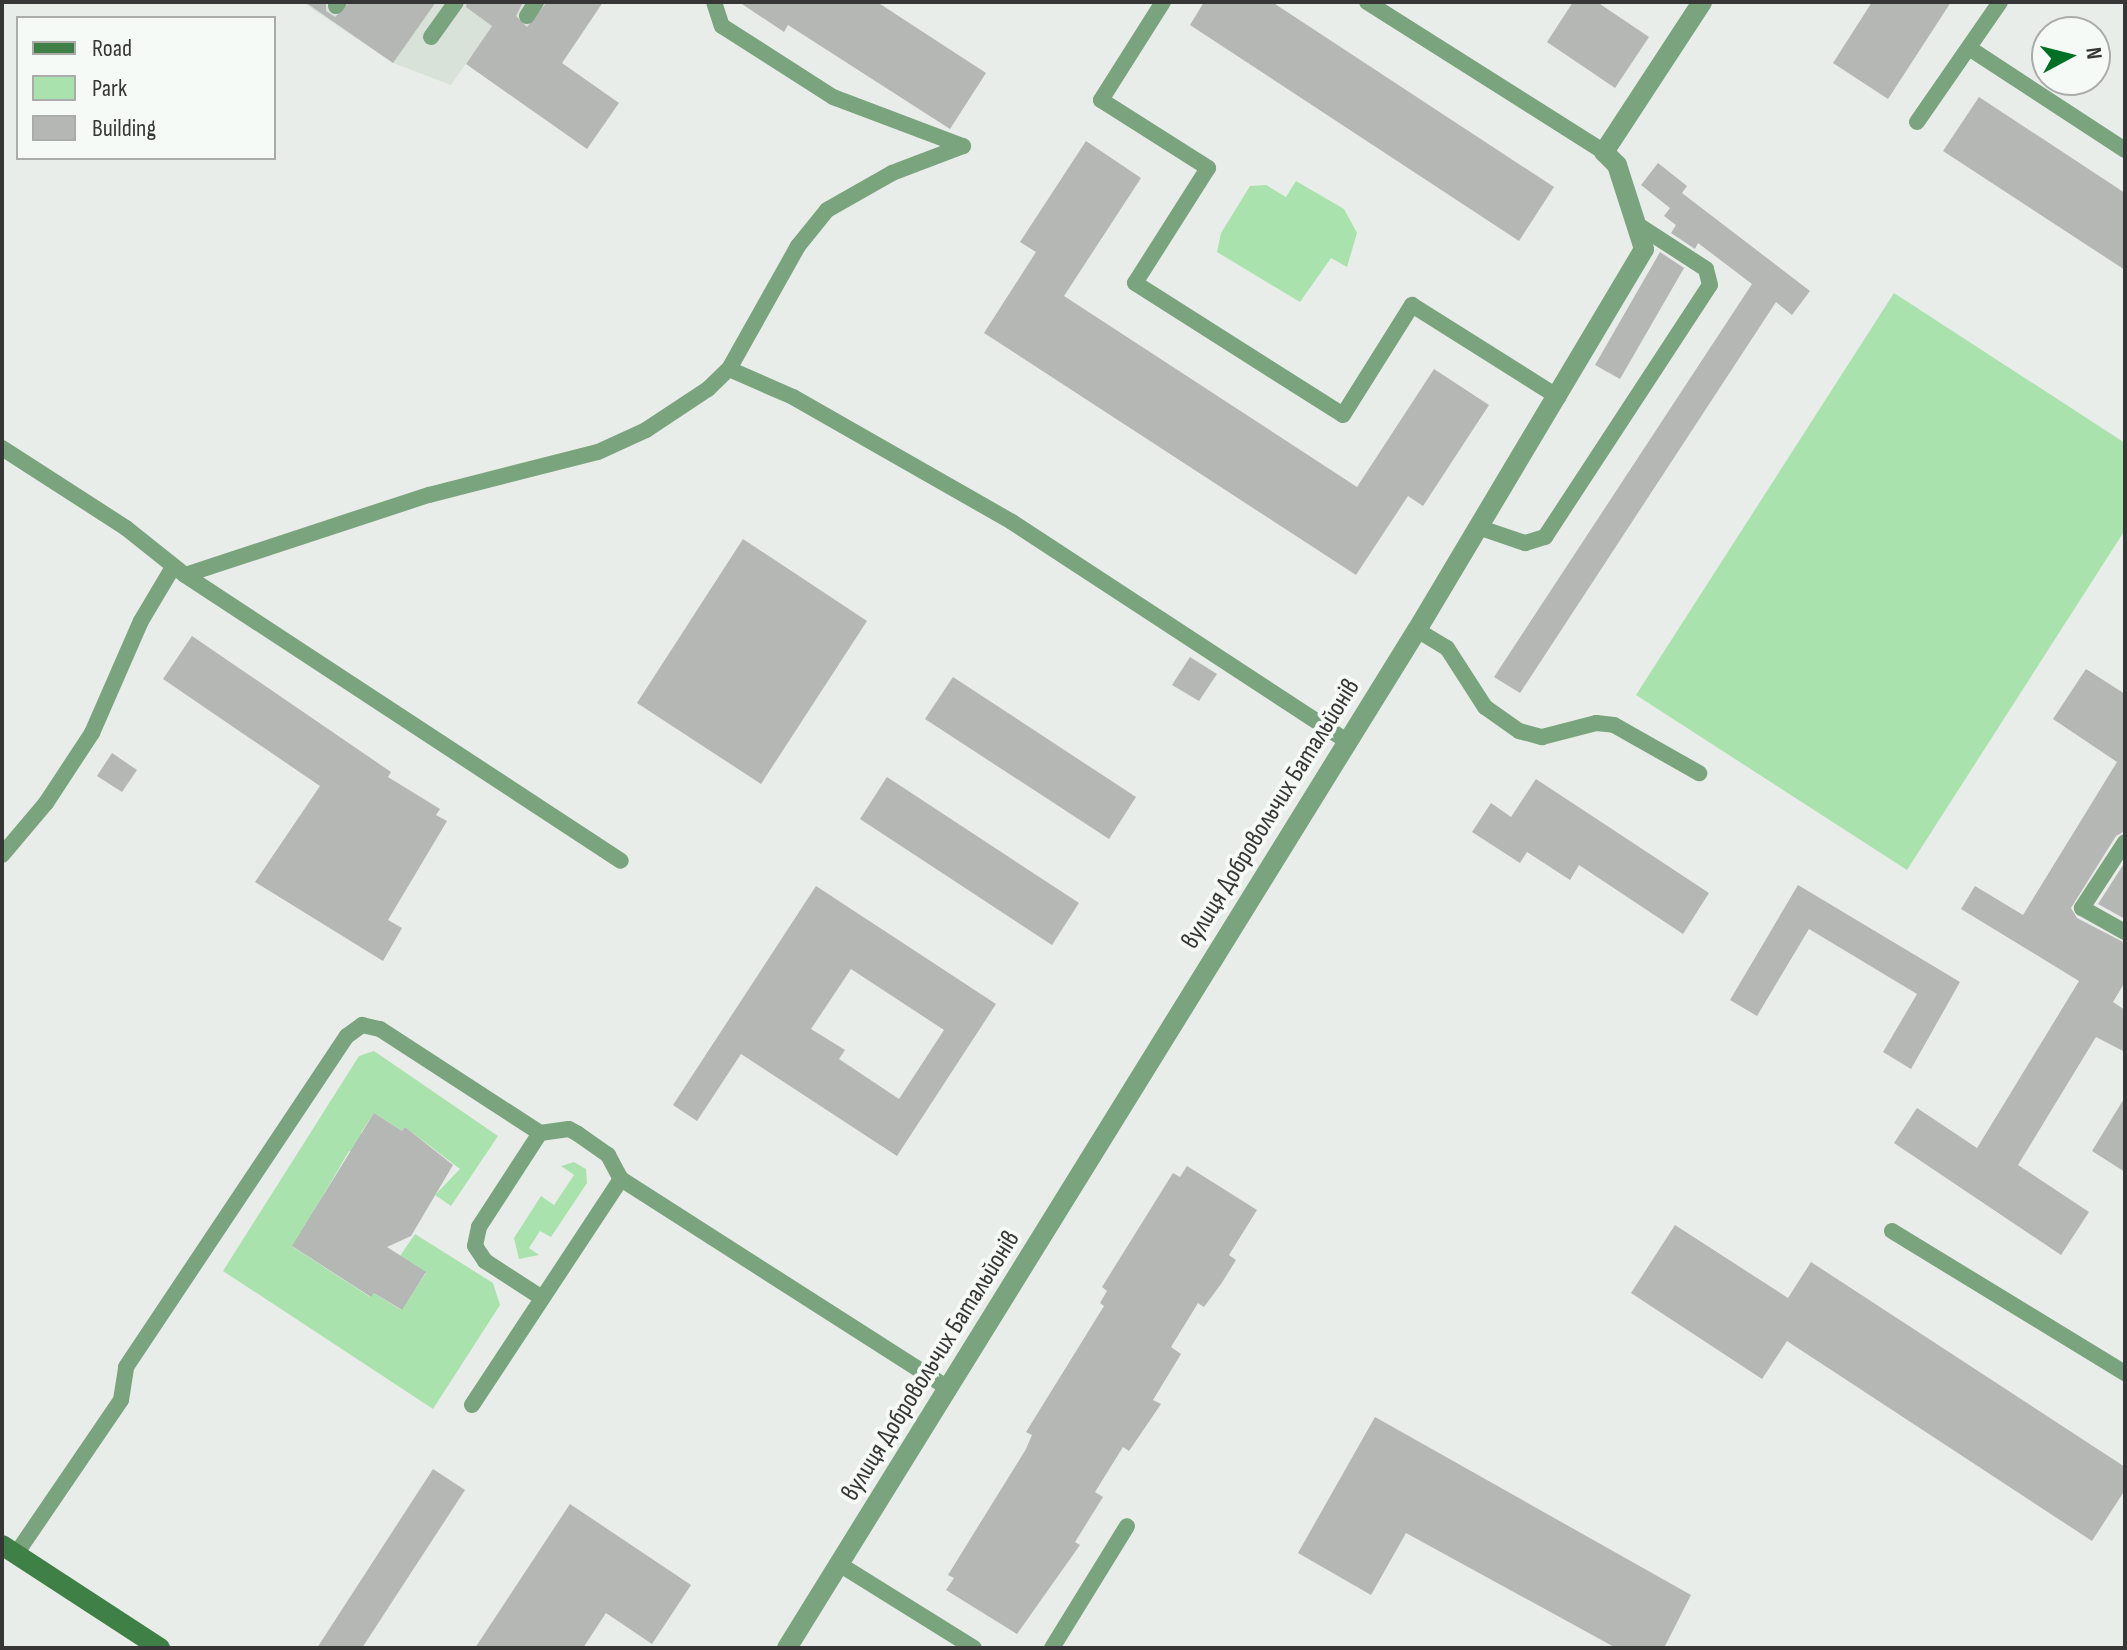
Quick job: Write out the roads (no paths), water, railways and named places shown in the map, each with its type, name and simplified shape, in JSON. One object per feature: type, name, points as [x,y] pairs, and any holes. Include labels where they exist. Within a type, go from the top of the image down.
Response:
[{"type":"street","points":[[1604,152],[1702,2]]},
{"type":"street","name":"вулиця Добровольчих Батальйонів","points":[[787,1648],[1417,630],[1644,249],[1617,165],[1604,152]]},
{"type":"street","points":[[9,1550],[160,1648]]},
{"type":"lane","points":[[431,37],[456,2]]},
{"type":"lane","points":[[2,855],[84,746],[141,621],[179,571],[429,495],[598,452],[668,417],[729,369],[798,246],[827,210],[892,173],[963,146],[833,97],[722,26],[714,2]]},
{"type":"lane","points":[[1163,2],[1101,100],[1208,168],[1135,283],[1343,415],[1412,305],[1558,397]]},
{"type":"lane","points":[[1367,2],[1604,152]]},
{"type":"lane","points":[[1917,122],[2000,2]]},
{"type":"lane","points":[[1969,48],[2125,150]]},
{"type":"lane","points":[[1478,527],[1525,543],[1545,537],[1710,285],[1706,269],[1638,225]]},
{"type":"lane","points":[[729,369],[793,397],[1012,522],[1347,741]]},
{"type":"lane","points":[[2,448],[126,528],[179,571],[621,861]]},
{"type":"lane","points":[[1417,630],[1447,648],[1485,707],[1519,731],[1542,737],[1596,723],[1614,725],[1699,773]]},
{"type":"lane","points":[[2125,842],[2082,908],[2125,932]]},
{"type":"lane","points":[[9,1550],[121,1400],[126,1367],[353,1029],[380,1029],[540,1133],[569,1129],[578,1134],[608,1155],[621,1179],[949,1389]]},
{"type":"lane","points":[[540,1133],[475,1236],[485,1261],[542,1298]]},
{"type":"lane","points":[[472,1405],[621,1179]]},
{"type":"lane","points":[[1892,1231],[2125,1373]]},
{"type":"lane","points":[[1052,1648],[1127,1526]]},
{"type":"lane","points":[[839,1564],[974,1648]]}]
